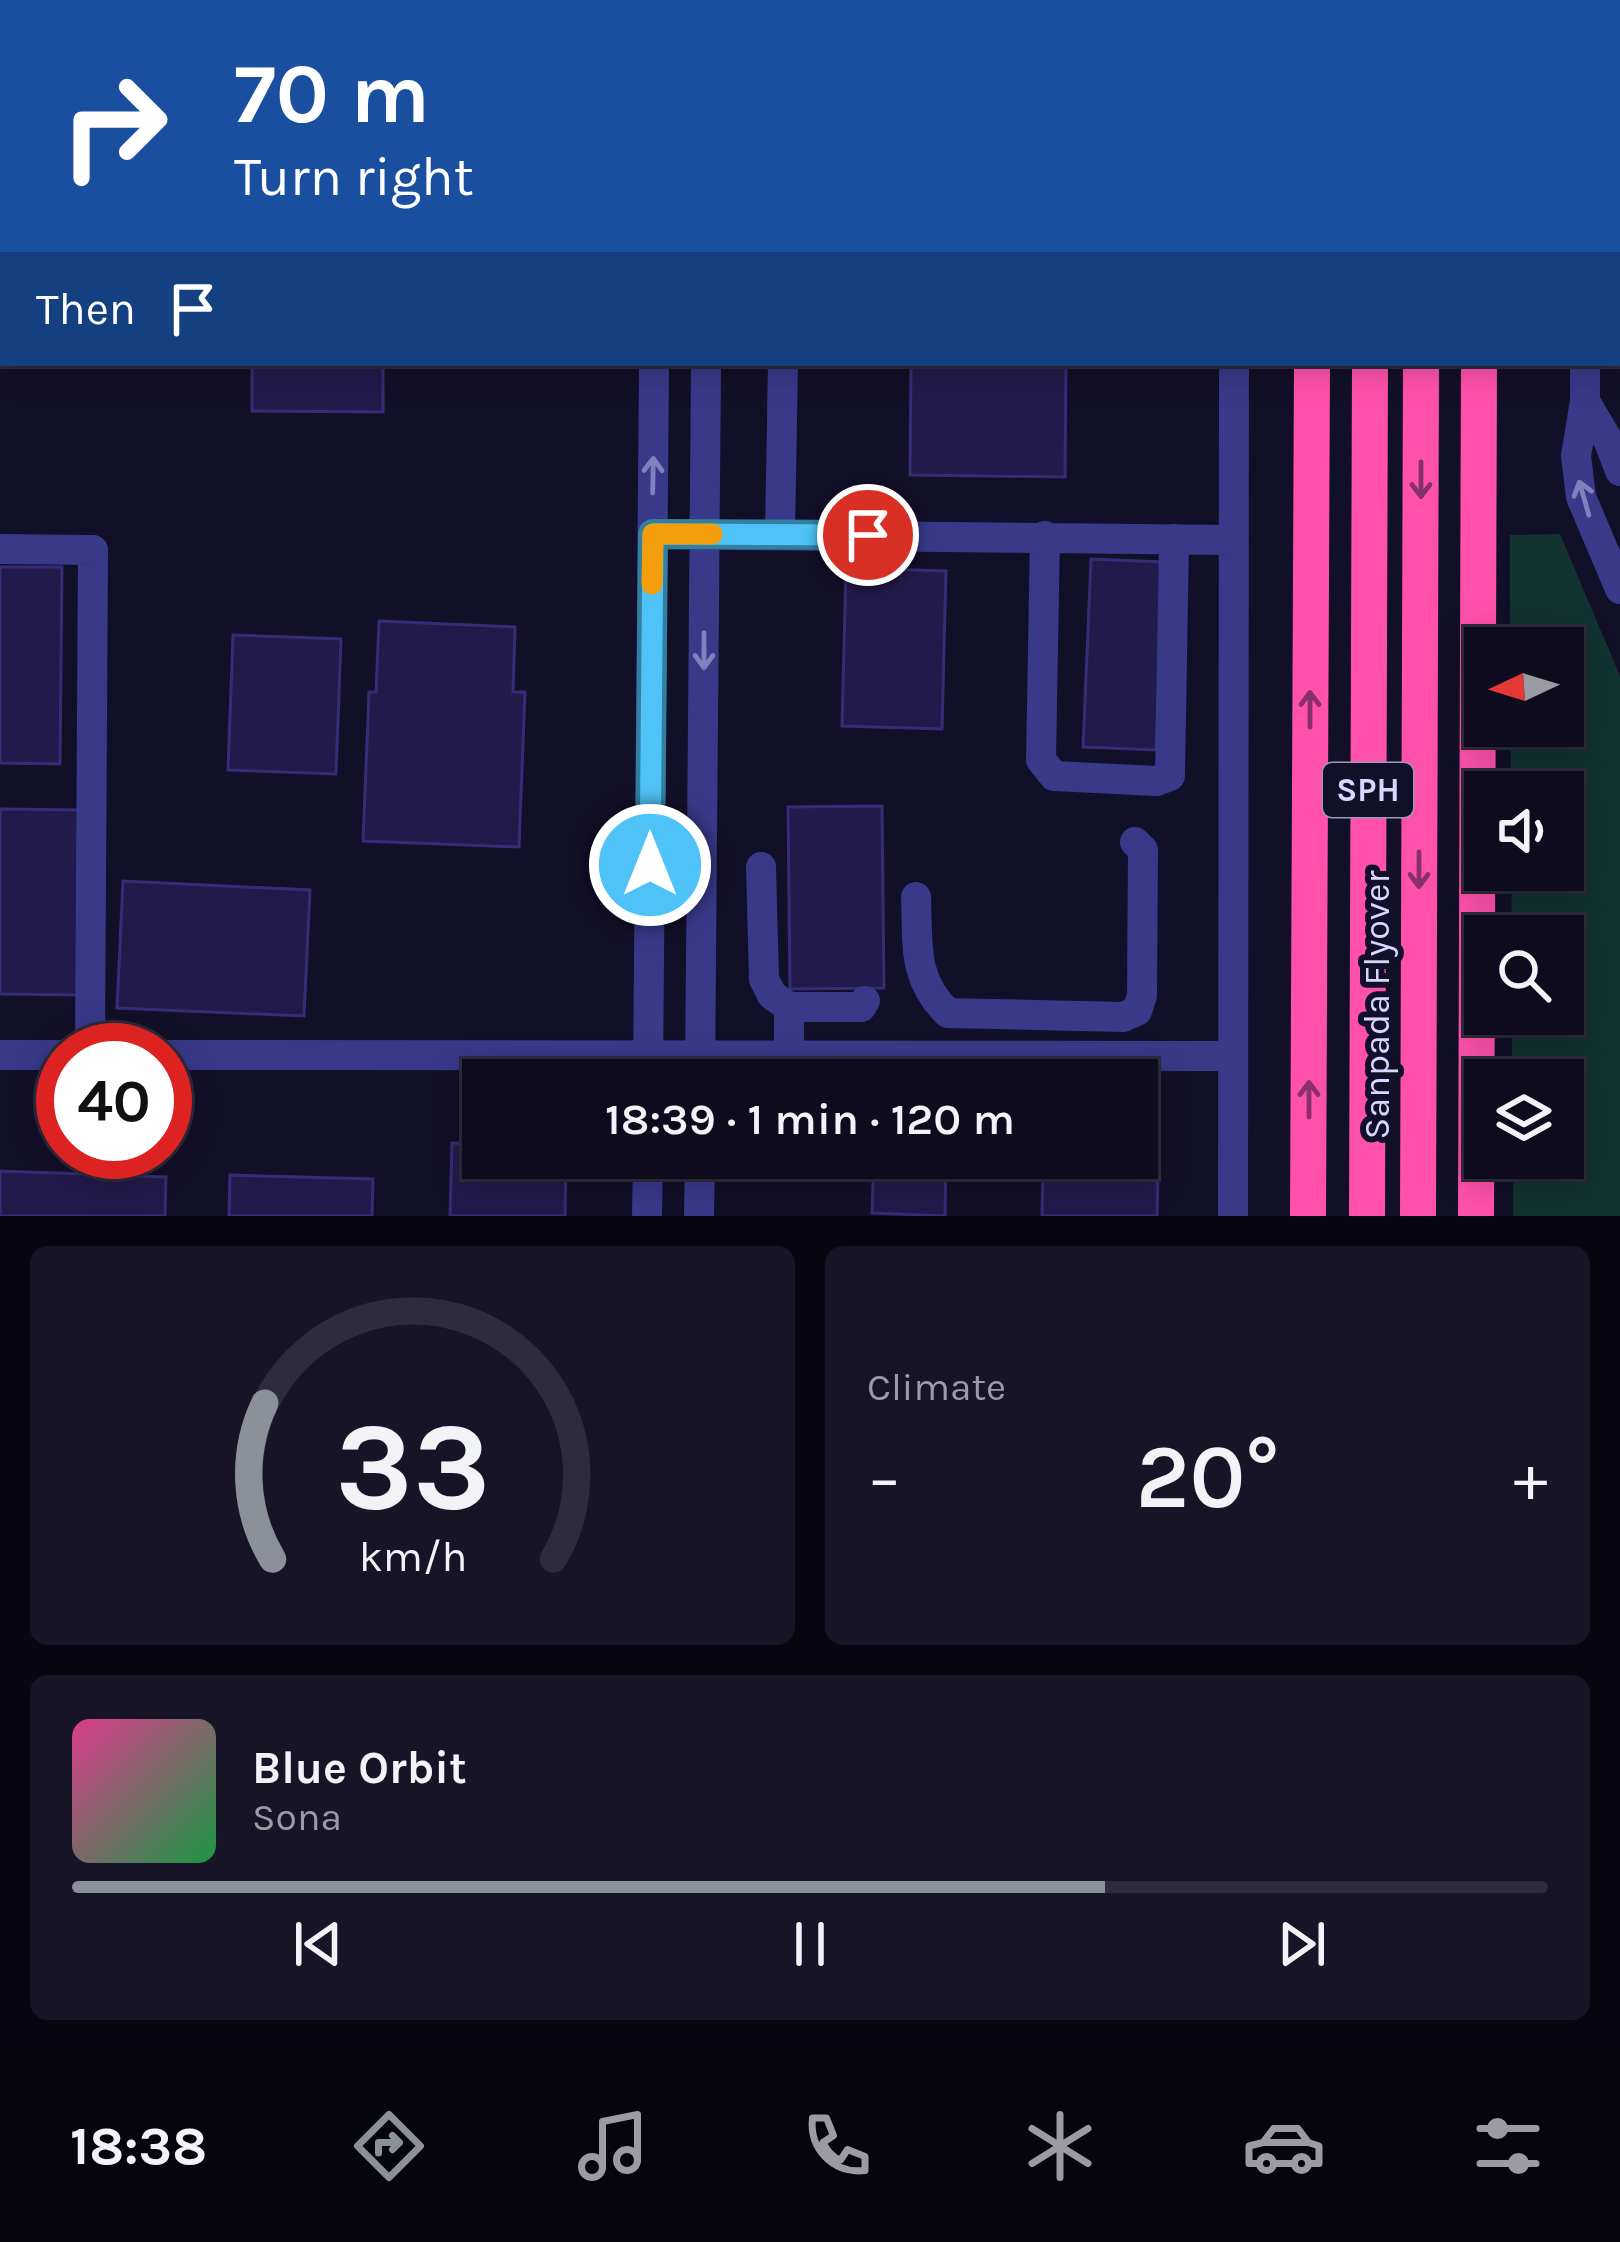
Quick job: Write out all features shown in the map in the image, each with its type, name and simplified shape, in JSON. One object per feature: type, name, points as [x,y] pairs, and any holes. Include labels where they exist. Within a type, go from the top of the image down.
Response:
[{"type":"highway","points":[[1309,1216],[1312,366]]},
{"type":"highway","name":"Sanpada Flyover","points":[[1366,1216],[1370,366]]},
{"type":"highway","name":"Sanpada Flyover","points":[[1418,1216],[1421,366]]},
{"type":"highway","points":[[1476,1216],[1479,366]]},
{"type":"street","points":[[648,1059],[654,366]]},
{"type":"street","points":[[700,1059],[706,366]]},
{"type":"street","points":[[781,534],[783,366]]},
{"type":"street","points":[[1233,1216],[1234,366]]},
{"type":"street","points":[[1585,366],[1576,456],[1581,497],[1620,590]]},
{"type":"street","points":[[1585,401],[1620,401]]},
{"type":"street","points":[[1585,401],[1620,432]]},
{"type":"street","points":[[1585,401],[1620,471]]},
{"type":"street","points":[[653,534],[1234,540]]},
{"type":"street","points":[[1045,536],[1042,760],[1054,776],[1156,781],[1170,776],[1174,539]]},
{"type":"street","points":[[0,549],[93,550],[90,1023]]},
{"type":"street","points":[[916,897],[919,967],[929,995],[948,1013],[1123,1017],[1137,1011],[1142,996],[1143,850],[1135,842]]},
{"type":"street","points":[[761,867],[764,980],[772,995],[789,1007],[855,1008],[865,1001]]},
{"type":"street","points":[[789,1007],[789,1054]]},
{"type":"street","points":[[1019,1055],[1021,1015]]},
{"type":"street","points":[[755,1059],[789,1054],[1233,1056]]},
{"type":"street","points":[[0,1055],[36,1055]]},
{"type":"street","points":[[192,1056],[462,1062]]},
{"type":"street","points":[[647,1216],[648,1179]]},
{"type":"street","points":[[699,1216],[700,1179]]},
{"type":"green space","points":[[1560,534],[1620,676],[1620,1216],[1513,1216],[1513,1179],[1584,1179],[1584,1059],[1512,1059],[1512,1035],[1584,1035],[1584,915],[1512,915],[1511,891],[1584,891],[1584,771],[1511,771],[1511,747],[1584,747],[1584,627],[1510,627],[1510,535]]},
{"type":"building","points":[[252,366],[383,366],[383,412],[252,411]]},
{"type":"building","points":[[911,366],[1066,366],[1065,477],[910,475]]},
{"type":"building","points":[[1091,559],[1163,562],[1156,750],[1083,747]]},
{"type":"building","points":[[0,567],[62,567],[60,764],[0,763]]},
{"type":"building","points":[[846,568],[946,571],[942,729],[842,726]]},
{"type":"building","points":[[379,621],[515,627],[513,692],[525,692],[519,847],[363,841],[369,692],[376,692]]},
{"type":"building","points":[[233,635],[341,639],[336,774],[228,770]]},
{"type":"building","points":[[882,806],[884,988],[790,989],[788,807]]},
{"type":"building","points":[[0,809],[82,810],[80,995],[0,994]]},
{"type":"building","points":[[123,881],[310,890],[304,1016],[117,1008]]},
{"type":"building","points":[[452,1143],[462,1143],[462,1179],[566,1179],[565,1216],[450,1216]]},
{"type":"building","points":[[0,1171],[36,1172],[36,1179],[166,1179],[165,1216],[0,1216]]},
{"type":"building","points":[[230,1175],[373,1179],[372,1216],[229,1216]]},
{"type":"building","points":[[873,1179],[946,1179],[945,1216],[872,1213]]},
{"type":"building","points":[[1043,1179],[1158,1179],[1157,1216],[1042,1216]]},
{"type":"slow traffic","points":[[652,584],[653,534],[712,534]]},
{"type":"route","points":[[650,865],[653,534],[868,535]]}]
